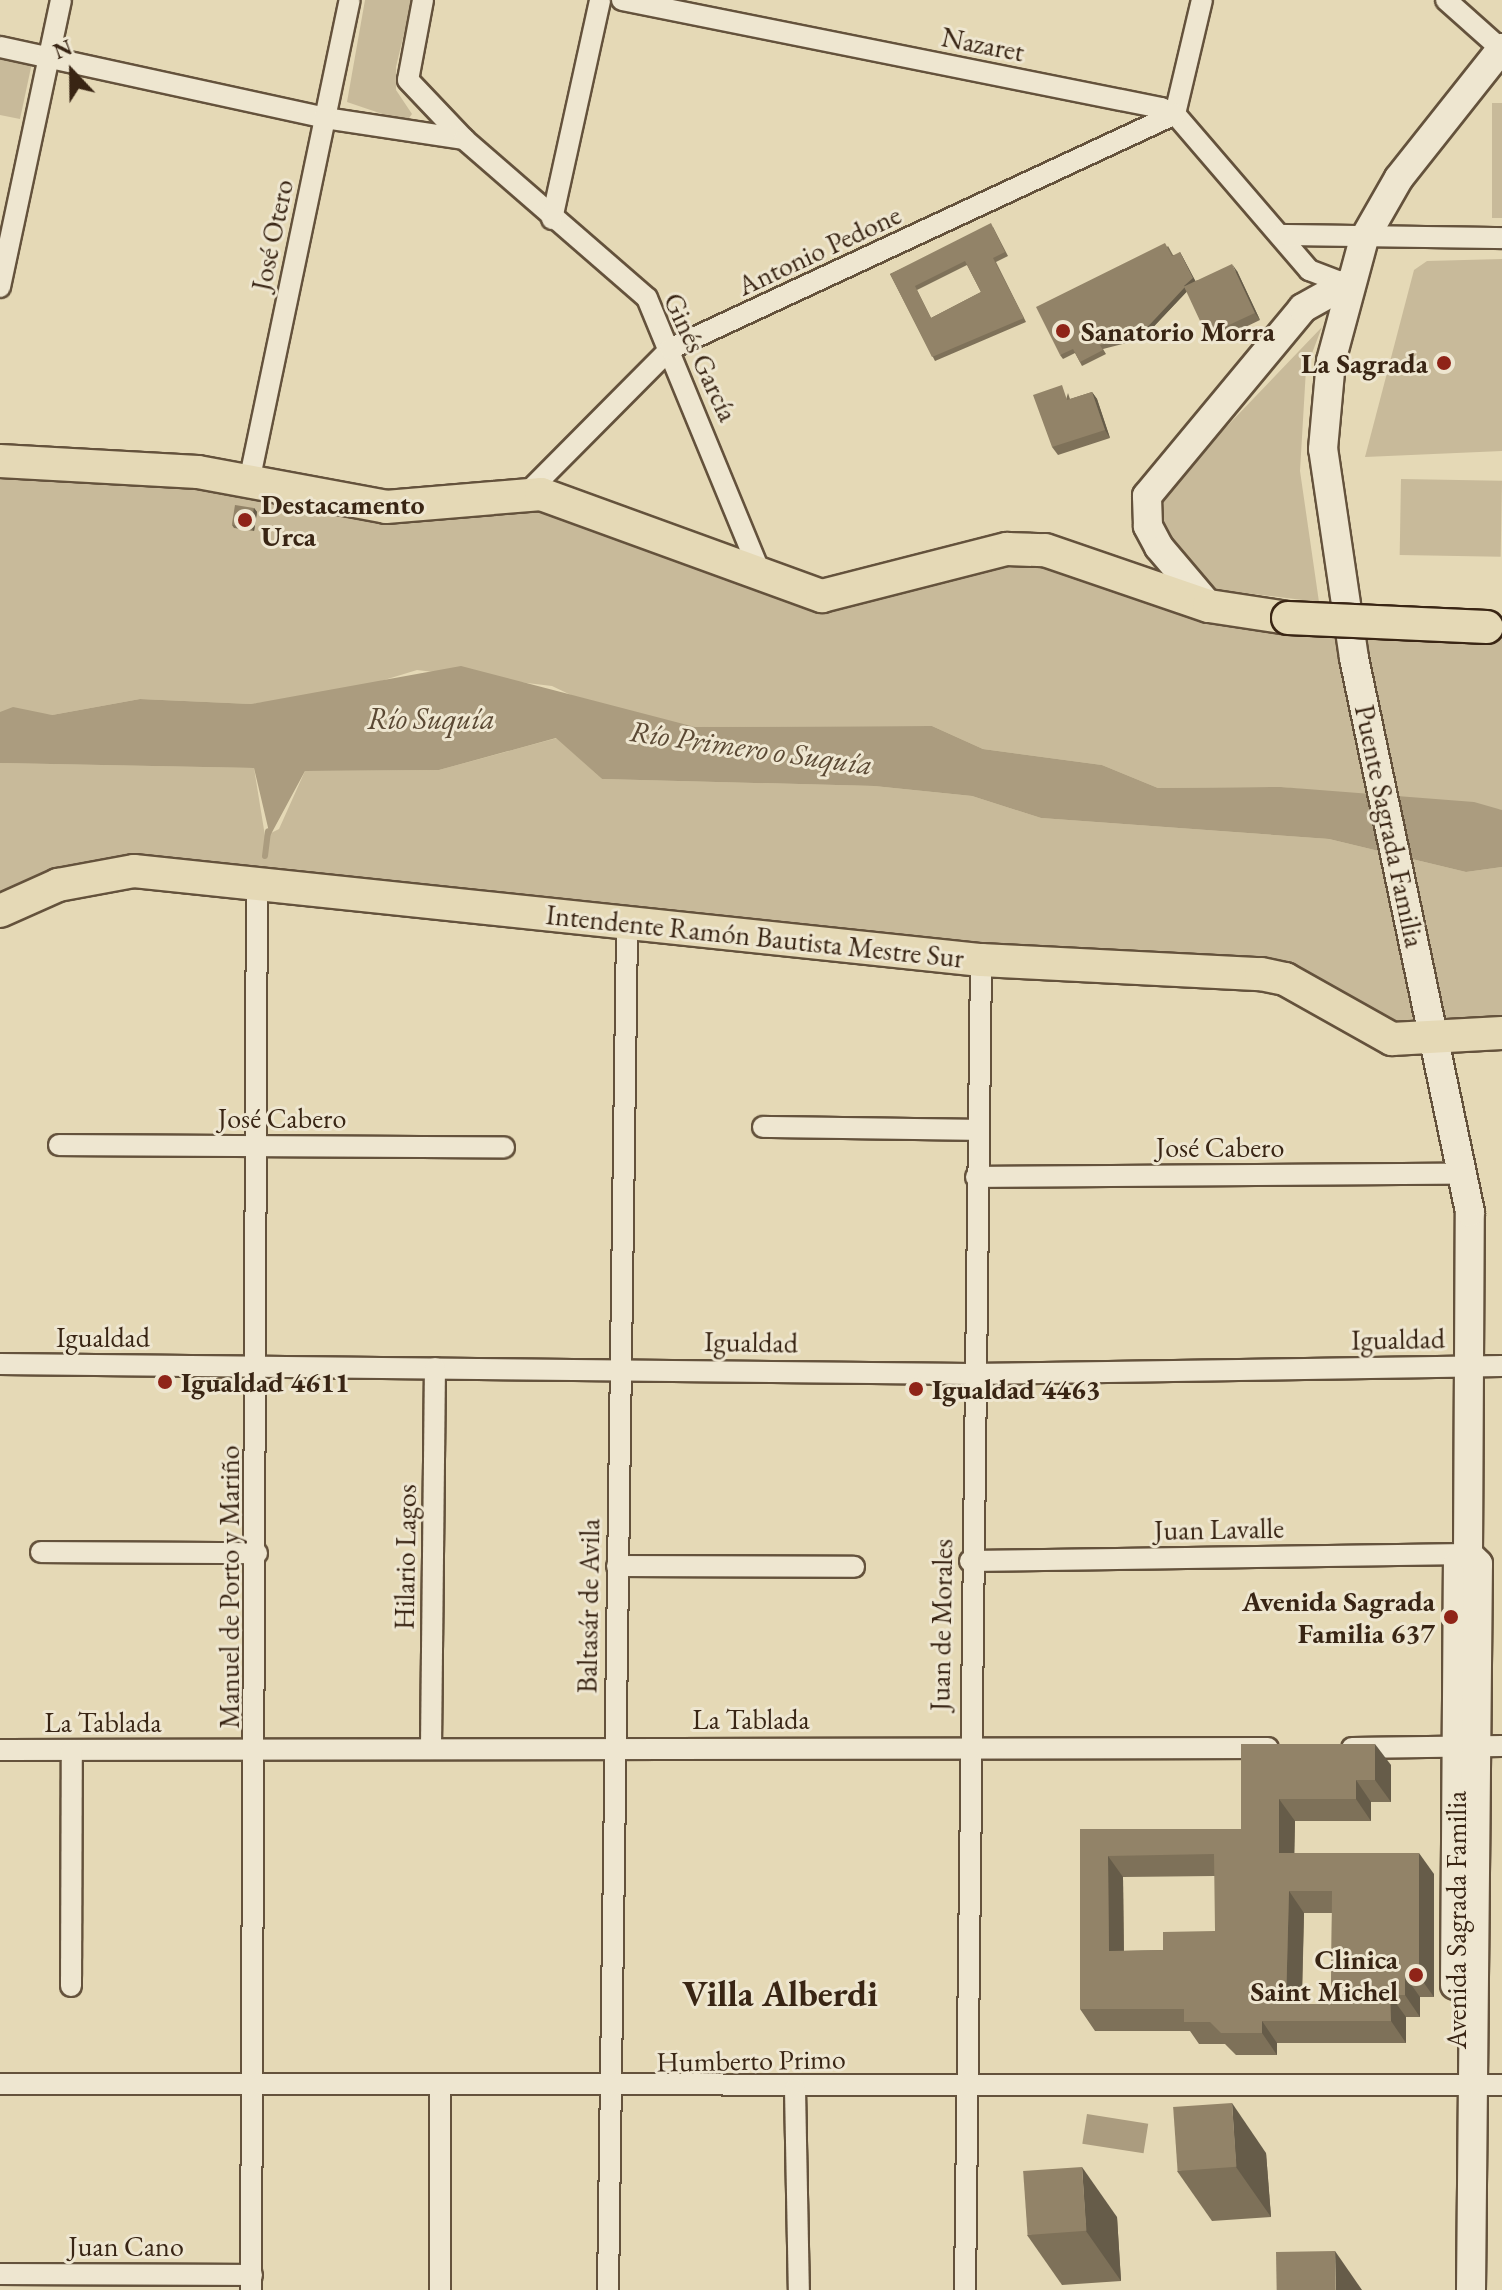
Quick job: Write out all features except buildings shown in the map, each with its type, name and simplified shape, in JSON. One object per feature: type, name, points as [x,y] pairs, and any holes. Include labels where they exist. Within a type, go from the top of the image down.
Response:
[{"type":"main road","points":[[1209,606],[1159,547],[1148,526],[1147,496],[1303,308],[1346,284],[1364,239],[1399,178],[1501,48]]},
{"type":"main road","name":"Puente Sagrada Familia","points":[[1346,284],[1323,449],[1354,658],[1425,994]]},
{"type":"main road","points":[[0,461],[249,482],[386,507],[527,493],[560,497],[822,596],[1024,547],[1209,606],[1288,618],[1495,628]]},
{"type":"main road","name":"Intendente Ramón Bautista Mestre Sur","points":[[0,911],[95,874],[257,884],[981,960],[1261,974],[1285,979],[1373,1033],[1434,1039],[1502,1033]]},
{"type":"main road","name":"Avenida Sagrada Familia","points":[[1425,994],[1464,1174],[1471,1366],[1468,1554],[1478,1564],[1479,1747],[1454,2290]]},
{"type":"main road","name":"Avenida Sagrada Familia","points":[[1464,2086],[1471,2290]]},
{"type":"street","points":[[0,287],[61,0]]},
{"type":"street","name":"José Otero","points":[[249,482],[350,0]]},
{"type":"street","name":"Ginés García","points":[[423,0],[408,80],[464,139],[552,219],[647,298],[761,574]]},
{"type":"street","points":[[552,219],[600,0]]},
{"type":"street","name":"Nazaret","points":[[622,0],[1175,114]]},
{"type":"street","points":[[1202,0],[1175,114],[1309,270],[1346,284]]},
{"type":"street","points":[[1446,0],[1501,48]]},
{"type":"street","points":[[0,47],[325,118],[464,139]]},
{"type":"street","name":"Antonio Pedone","points":[[527,493],[670,349],[1175,114]]},
{"type":"street","points":[[1280,235],[1364,239],[1502,238]]},
{"type":"street","name":"Manuel de Porto y Mariño","points":[[252,2282],[251,2088],[257,1748],[257,884]]},
{"type":"street","name":"Baltasár de Avila","points":[[608,2290],[627,923]]},
{"type":"street","name":"Juan de Morales","points":[[965,2290],[970,1374],[981,960]]},
{"type":"street","points":[[763,1127],[976,1130]]},
{"type":"street","name":"José Cabero","points":[[59,1145],[504,1147]]},
{"type":"street","name":"José Cabero","points":[[976,1177],[1464,1174]]},
{"type":"street","name":"Igualdad","points":[[0,1364],[970,1374],[1502,1366]]},
{"type":"street","name":"Hilario Lagos","points":[[431,1747],[435,1368]]},
{"type":"street","points":[[41,1552],[257,1553]]},
{"type":"street","name":"Juan Lavalle","points":[[970,1561],[1468,1554]]},
{"type":"street","points":[[617,1566],[854,1567]]},
{"type":"street","name":"La Tablada","points":[[0,1750],[615,1746],[1299,1748]]},
{"type":"street","points":[[1330,1748],[1479,1747]]},
{"type":"street","points":[[71,1986],[72,1750]]},
{"type":"street","name":"Humberto Primo","points":[[0,2084],[440,2089],[795,2089],[966,2084],[1502,2085]]},
{"type":"street","points":[[440,2089],[440,2290]]},
{"type":"street","points":[[795,2089],[799,2290]]},
{"type":"street","name":"Juan Cano","points":[[0,2274],[252,2282]]},
{"type":"shaded area","points":[[365,0],[412,0],[396,67],[396,90],[412,114],[406,122],[347,102]]},
{"type":"shaded area","points":[[0,51],[33,58],[20,119],[0,115]]},
{"type":"shaded area","points":[[1492,103],[1502,103],[1502,218],[1492,218]]},
{"type":"shaded area","name":"La Sagrada","points":[[1502,259],[1502,451],[1365,457],[1414,270],[1427,261]]},
{"type":"shaded area","points":[[1322,327],[1306,369],[1300,471],[1319,602],[1212,589],[1160,529],[1158,498]]},
{"type":"shaded area","points":[[0,461],[372,506],[527,493],[811,593],[1007,549],[1288,618],[1319,637],[1443,638],[1502,629],[1502,810],[1281,787],[1158,788],[1102,765],[983,749],[932,726],[695,727],[596,707],[552,686],[417,670],[345,692],[251,704],[140,699],[52,715],[0,712]]},
{"type":"shaded area","points":[[1401,479],[1502,481],[1501,557],[1400,555]]},
{"type":"shaded area","points":[[557,738],[602,779],[874,786],[972,796],[1041,818],[1329,839],[1466,872],[1502,867],[1502,1033],[1434,1039],[1301,988],[134,871],[0,911],[0,763],[254,768],[265,836],[279,829],[305,771],[439,770]]},
{"type":"water","name":"Río Suquía","points":[[461,666],[695,727],[932,726],[983,749],[1102,765],[1158,788],[1281,787],[1474,802],[1502,810],[1502,867],[1466,872],[1329,839],[1041,818],[972,796],[874,786],[602,779],[556,738],[439,770],[305,771],[270,836],[254,768],[0,763],[0,712],[13,707],[52,715],[140,699],[251,704]]},
{"type":"water","points":[[1087,2114],[1148,2124],[1144,2153],[1082,2144]]},
{"type":"waterway","points":[[265,856],[268,831]]},
{"type":"place","name":"Sanatorio Morra","points":[[1063,331]]},
{"type":"place","name":"La Sagrada","points":[[1444,363]]},
{"type":"place","name":"Destacamento Urca","points":[[245,520]]},
{"type":"place","name":"Igualdad 4611","points":[[165,1382]]},
{"type":"place","name":"Igualdad 4463","points":[[916,1389]]},
{"type":"place","name":"Avenida Sagrada Familia 637","points":[[1451,1617]]},
{"type":"place","name":"Clinica Saint Michel","points":[[1416,1975]]},
{"type":"district","name":"Villa Alberdi","points":[[780,1994]]},
{"type":"water label","name":"Río Primero o Suquía","points":[[751,748]]}]
